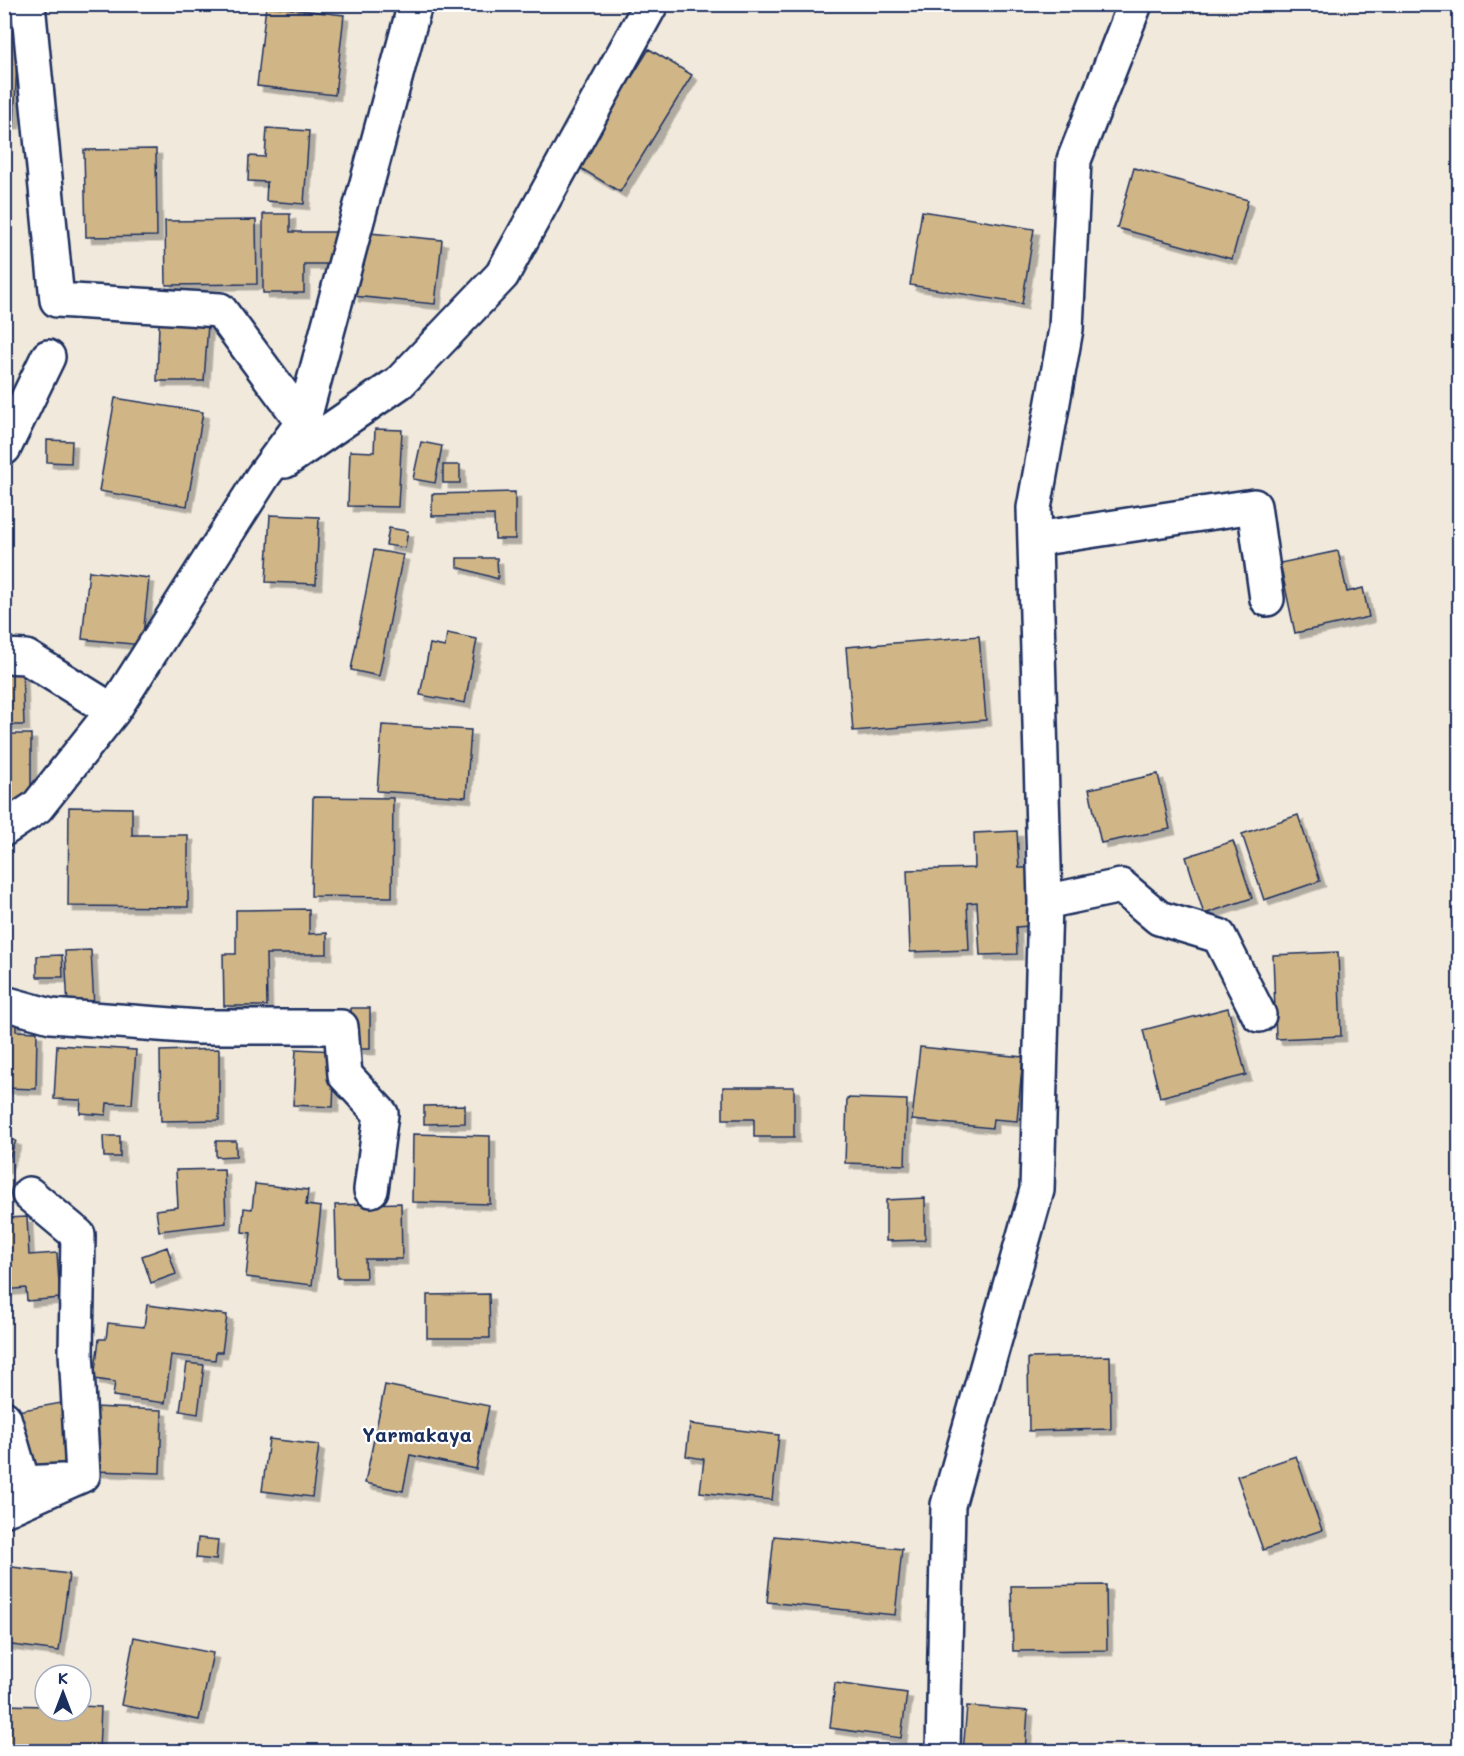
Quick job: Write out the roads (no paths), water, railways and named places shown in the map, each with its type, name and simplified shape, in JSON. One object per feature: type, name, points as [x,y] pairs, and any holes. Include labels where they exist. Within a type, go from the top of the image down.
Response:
[{"type":"street","points":[[28,4],[57,300],[220,310],[303,422]]},
{"type":"street","points":[[4,829],[37,807],[113,711],[263,476],[303,422],[415,4]]},
{"type":"street","points":[[263,476],[400,382],[502,275],[651,4]]},
{"type":"street","points":[[944,1752],[948,1505],[1037,1190],[1045,902],[1034,508],[1066,329],[1074,160],[1135,4]]},
{"type":"street","points":[[4,448],[48,357]]},
{"type":"street","points":[[1036,539],[1254,506],[1266,599]]},
{"type":"street","points":[[4,656],[26,657],[113,711]]},
{"type":"street","points":[[1045,902],[1121,886],[1159,918],[1219,936],[1259,1015]]},
{"type":"street","points":[[4,1003],[51,1016],[188,1026],[341,1027],[345,1075],[381,1114],[371,1190]]},
{"type":"street","points":[[4,1510],[82,1474],[76,1352],[78,1235],[30,1194]]},
{"type":"street","points":[[4,1418],[23,1483],[64,1481]]},
{"type":"district","name":"Yarmakaya","points":[[417,1434]]}]
